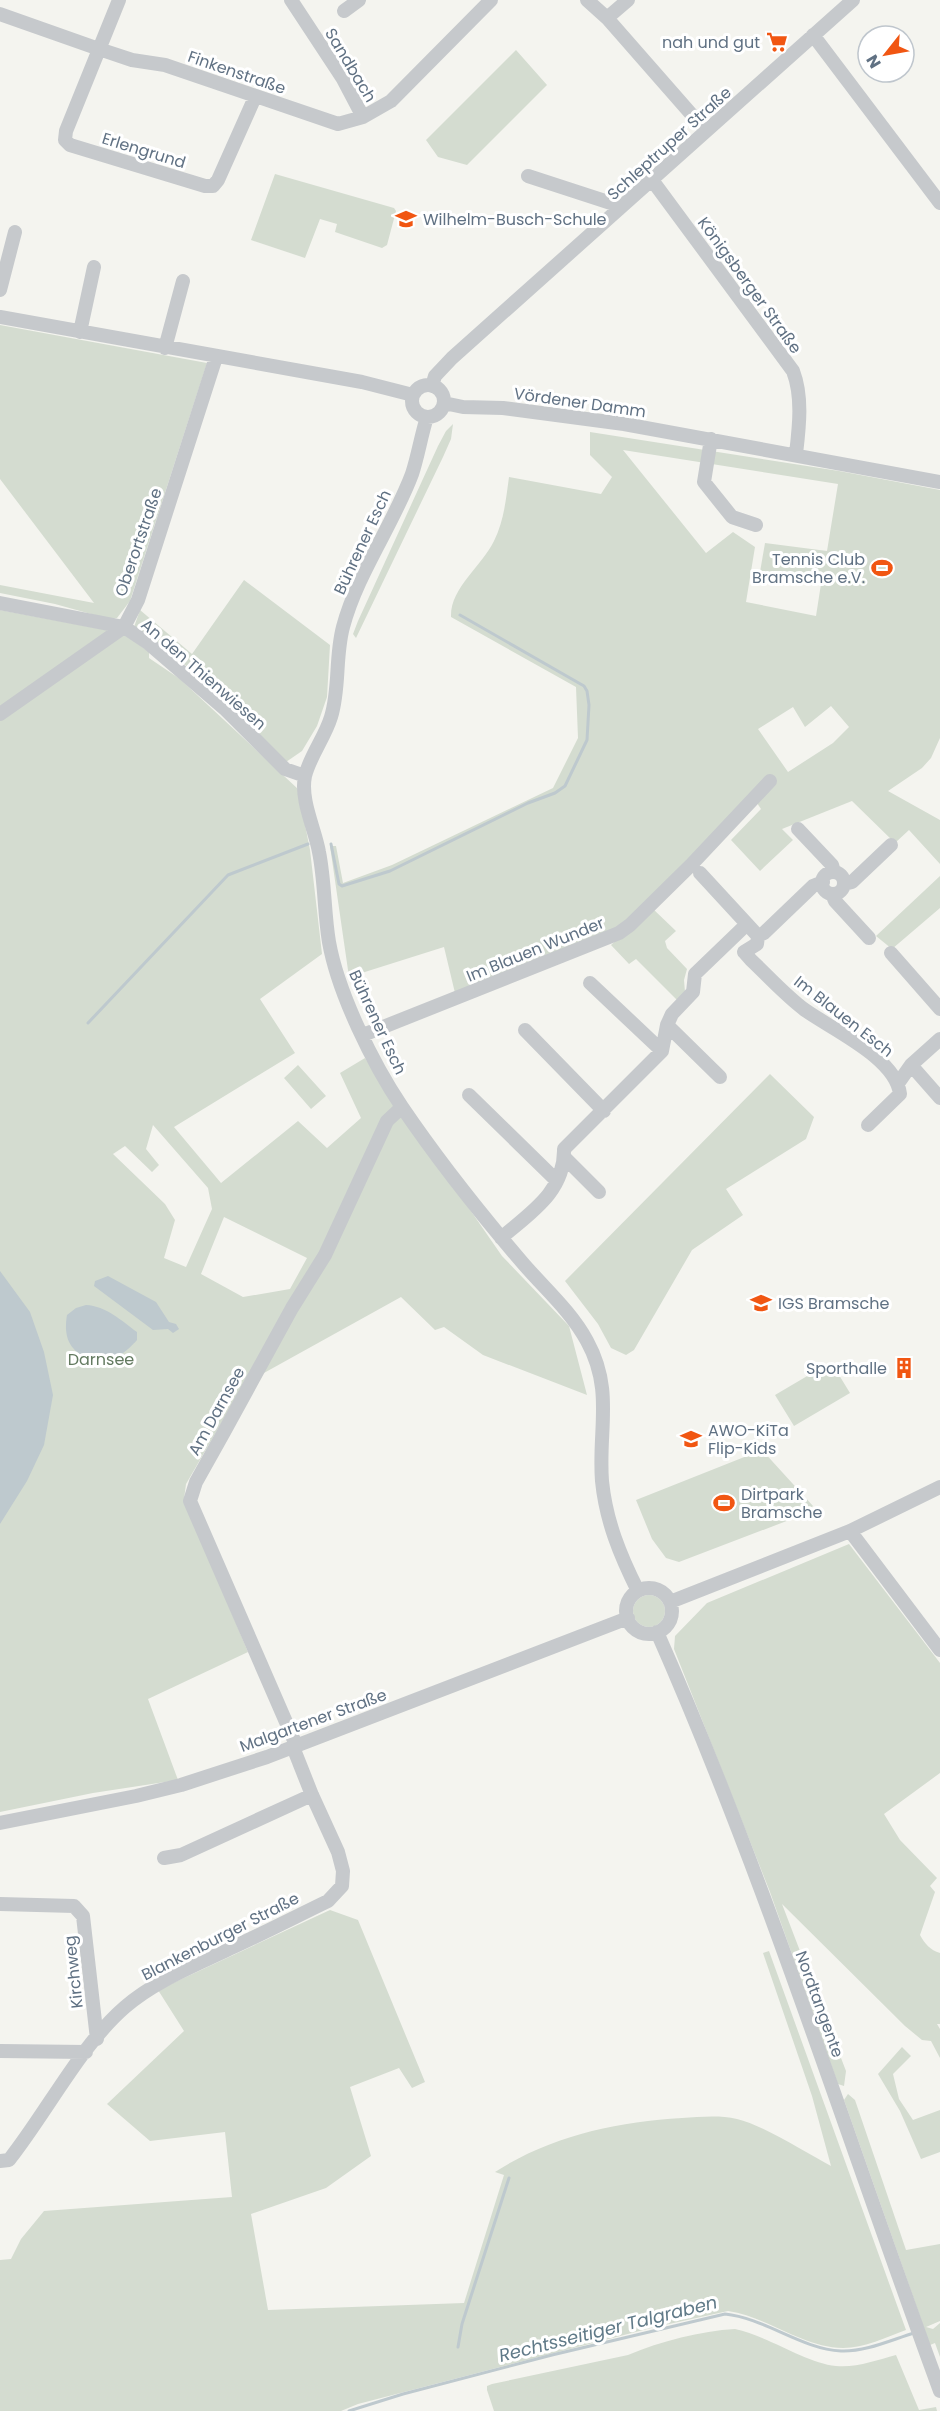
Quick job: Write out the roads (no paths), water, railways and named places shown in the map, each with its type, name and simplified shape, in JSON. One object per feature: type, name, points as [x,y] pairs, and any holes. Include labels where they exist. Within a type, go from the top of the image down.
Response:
[{"type":"street","points":[[99,49],[119,0]]},
{"type":"street","name":"Sandbach","points":[[291,0],[343,79],[363,117]]},
{"type":"street","points":[[344,11],[359,0]]},
{"type":"street","points":[[363,117],[391,101],[491,0]]},
{"type":"street","points":[[587,0],[606,18],[706,131]]},
{"type":"street","points":[[606,18],[628,0]]},
{"type":"street","name":"Schleptruper Straße","points":[[432,386],[435,376],[442,367],[853,0]]},
{"type":"street","name":"Finkenstraße","points":[[0,14],[132,60],[165,65],[338,123],[363,117]]},
{"type":"street","points":[[813,35],[940,203]]},
{"type":"street","name":"Erlengrund","points":[[99,49],[64,136],[67,143],[76,147],[205,186],[213,186],[218,180],[255,97]]},
{"type":"street","points":[[528,176],[614,204],[619,210]]},
{"type":"street","name":"Königsberger Straße","points":[[652,180],[793,371],[798,392],[796,454]]},
{"type":"street","points":[[0,290],[15,232]]},
{"type":"street","points":[[80,332],[94,267]]},
{"type":"street","points":[[165,348],[183,281]]},
{"type":"street","points":[[0,317],[362,382],[413,395]]},
{"type":"street","name":"Oberortstraße","points":[[0,714],[124,627],[138,600],[216,357]]},
{"type":"street","points":[[423,386],[432,386],[442,394],[444,403],[440,412],[427,417],[414,410],[413,395],[423,386]]},
{"type":"street","name":"Vördener Damm","points":[[444,403],[624,424],[940,482]]},
{"type":"street","name":"Bührener Esch","points":[[427,417],[412,473],[342,629],[336,700],[328,727],[305,776],[306,801],[320,855],[329,941],[335,970],[363,1035],[402,1107],[501,1238],[573,1320],[587,1341],[596,1362],[604,1405],[602,1478],[607,1516],[623,1561],[638,1591]]},
{"type":"street","points":[[711,439],[704,482],[732,517],[756,525]]},
{"type":"street","name":"An den Thienwiesen","points":[[0,603],[124,627],[148,643],[226,710],[285,769],[305,776]]},
{"type":"street","name":"Im Blauen Wunder","points":[[363,1035],[619,933],[691,865],[770,782]]},
{"type":"street","points":[[798,828],[832,865],[834,872]]},
{"type":"street","points":[[832,894],[839,892],[844,884],[852,882],[891,845]]},
{"type":"street","points":[[844,884],[842,876],[834,872],[826,875],[823,882],[825,890],[832,894],[835,901],[869,938]]},
{"type":"street","points":[[700,873],[758,936],[757,944],[744,952]]},
{"type":"street","points":[[758,936],[764,933],[813,886],[823,882]]},
{"type":"street","points":[[501,1238],[549,1197],[557,1181],[564,1149],[662,1051],[667,1024],[672,1014],[693,992],[695,974],[747,924]]},
{"type":"street","name":"Im Blauen Esch","points":[[730,942],[744,952],[804,1009],[856,1042],[879,1060],[899,1082],[900,1094],[868,1125]]},
{"type":"street","points":[[891,953],[940,1009]]},
{"type":"street","points":[[590,983],[662,1051]]},
{"type":"street","points":[[667,1024],[720,1077]]},
{"type":"street","points":[[525,1030],[604,1111]]},
{"type":"street","name":"Im Blauen Esch","points":[[899,1082],[911,1065],[940,1039]]},
{"type":"street","name":"Im Blauen Esch","points":[[911,1065],[940,1098]]},
{"type":"street","points":[[469,1095],[557,1181]]},
{"type":"street","name":"Am Darnsee","points":[[294,1746],[190,1501],[196,1482],[292,1308],[326,1255],[387,1121],[402,1107]]},
{"type":"street","points":[[564,1157],[599,1192]]},
{"type":"street","points":[[670,1602],[850,1531],[940,1487]]},
{"type":"street","points":[[850,1531],[940,1650]]},
{"type":"street","points":[[656,1589],[662,1592],[670,1602],[670,1620],[657,1632],[643,1632],[637,1629],[628,1618],[628,1603],[638,1591],[656,1589]]},
{"type":"street","name":"Malgartener Straße","points":[[0,1823],[181,1785],[294,1746],[628,1618]]},
{"type":"street","name":"Nordtangente","points":[[657,1632],[687,1702],[792,1976],[940,2391]]},
{"type":"street","name":"Blankenburger Straße","points":[[0,2160],[9,2160],[86,2052],[123,2008],[140,1995],[182,1971],[328,1901],[342,1886],[344,1871],[338,1852],[312,1795],[294,1746]]},
{"type":"street","points":[[164,1858],[181,1855],[312,1795]]},
{"type":"street","name":"Kirchweg","points":[[0,1904],[74,1906],[83,1916],[97,2039]]},
{"type":"street","points":[[0,2051],[86,2052]]},
{"type":"waterway","points":[[331,844],[339,884],[342,886],[390,871],[528,803],[555,793],[565,786],[587,740],[589,705],[584,686],[460,615]]},
{"type":"waterway","points":[[88,1023],[228,875],[308,844]]},
{"type":"waterway","points":[[458,2347],[462,2324],[509,2178]]},
{"type":"waterway","name":"Rechtsseitiger Talgraben","points":[[349,2411],[403,2394],[552,2355],[725,2314],[754,2321],[812,2345],[841,2351],[869,2348],[914,2333]]},
{"type":"place","name":"nah und gut","points":[[777,42]]},
{"type":"place","name":"Wilhelm-Busch-Schule","points":[[406,219]]},
{"type":"place","name":"Tennis Club Bramsche e.V.","points":[[882,568]]},
{"type":"place","name":"IGS Bramsche","points":[[761,1303]]},
{"type":"place","name":"Sporthalle","points":[[904,1368]]},
{"type":"place","name":"AWO-KiTa Flip-Kids","points":[[691,1439]]},
{"type":"place","name":"Dirtpark Bramsche","points":[[724,1503]]},
{"type":"park label","name":"Darnsee","points":[[101,1359]]}]
